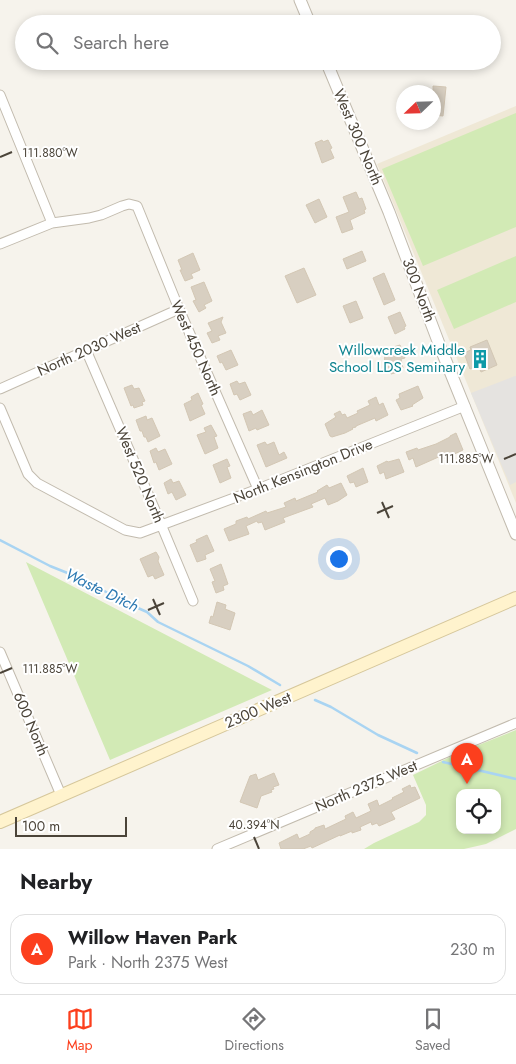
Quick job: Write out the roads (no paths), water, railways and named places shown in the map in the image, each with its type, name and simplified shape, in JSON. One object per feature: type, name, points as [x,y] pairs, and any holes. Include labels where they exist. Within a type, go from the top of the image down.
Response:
[{"type":"main road","name":"2300 West","points":[[0,822],[516,598]]},
{"type":"street","points":[[300,0],[306,15]]},
{"type":"street","name":"West 300 North","points":[[330,70],[389,212]]},
{"type":"street","points":[[0,95],[52,223],[0,244]]},
{"type":"street","name":"West 450 North","points":[[52,223],[89,218],[129,204],[137,206],[179,309],[258,488]]},
{"type":"street","name":"300 North","points":[[389,212],[441,349],[516,534]]},
{"type":"street","name":"North 2030 West","points":[[0,389],[179,309]]},
{"type":"street","name":"West 520 North","points":[[86,350],[193,601]]},
{"type":"street","name":"North Kensington Drive","points":[[0,408],[28,474],[37,483],[126,530],[140,533],[465,406]]},
{"type":"street","name":"600 North","points":[[0,652],[61,795]]},
{"type":"street","name":"North 2375 West","points":[[217,849],[516,723]]},
{"type":"waterway","name":"Waste Ditch","points":[[0,540],[147,612],[158,622],[248,666],[280,685]]},
{"type":"waterway","name":"Waste Ditch","points":[[315,700],[331,707],[378,735],[417,753]]},
{"type":"waterway","name":"Waste Ditch","points":[[443,762],[516,779]]},
{"type":"place","name":"Willowcreek Middle School LDS Seminary","points":[[480,359]]},
{"type":"place","name":"Willow Haven Park","points":[[467,784]]}]
